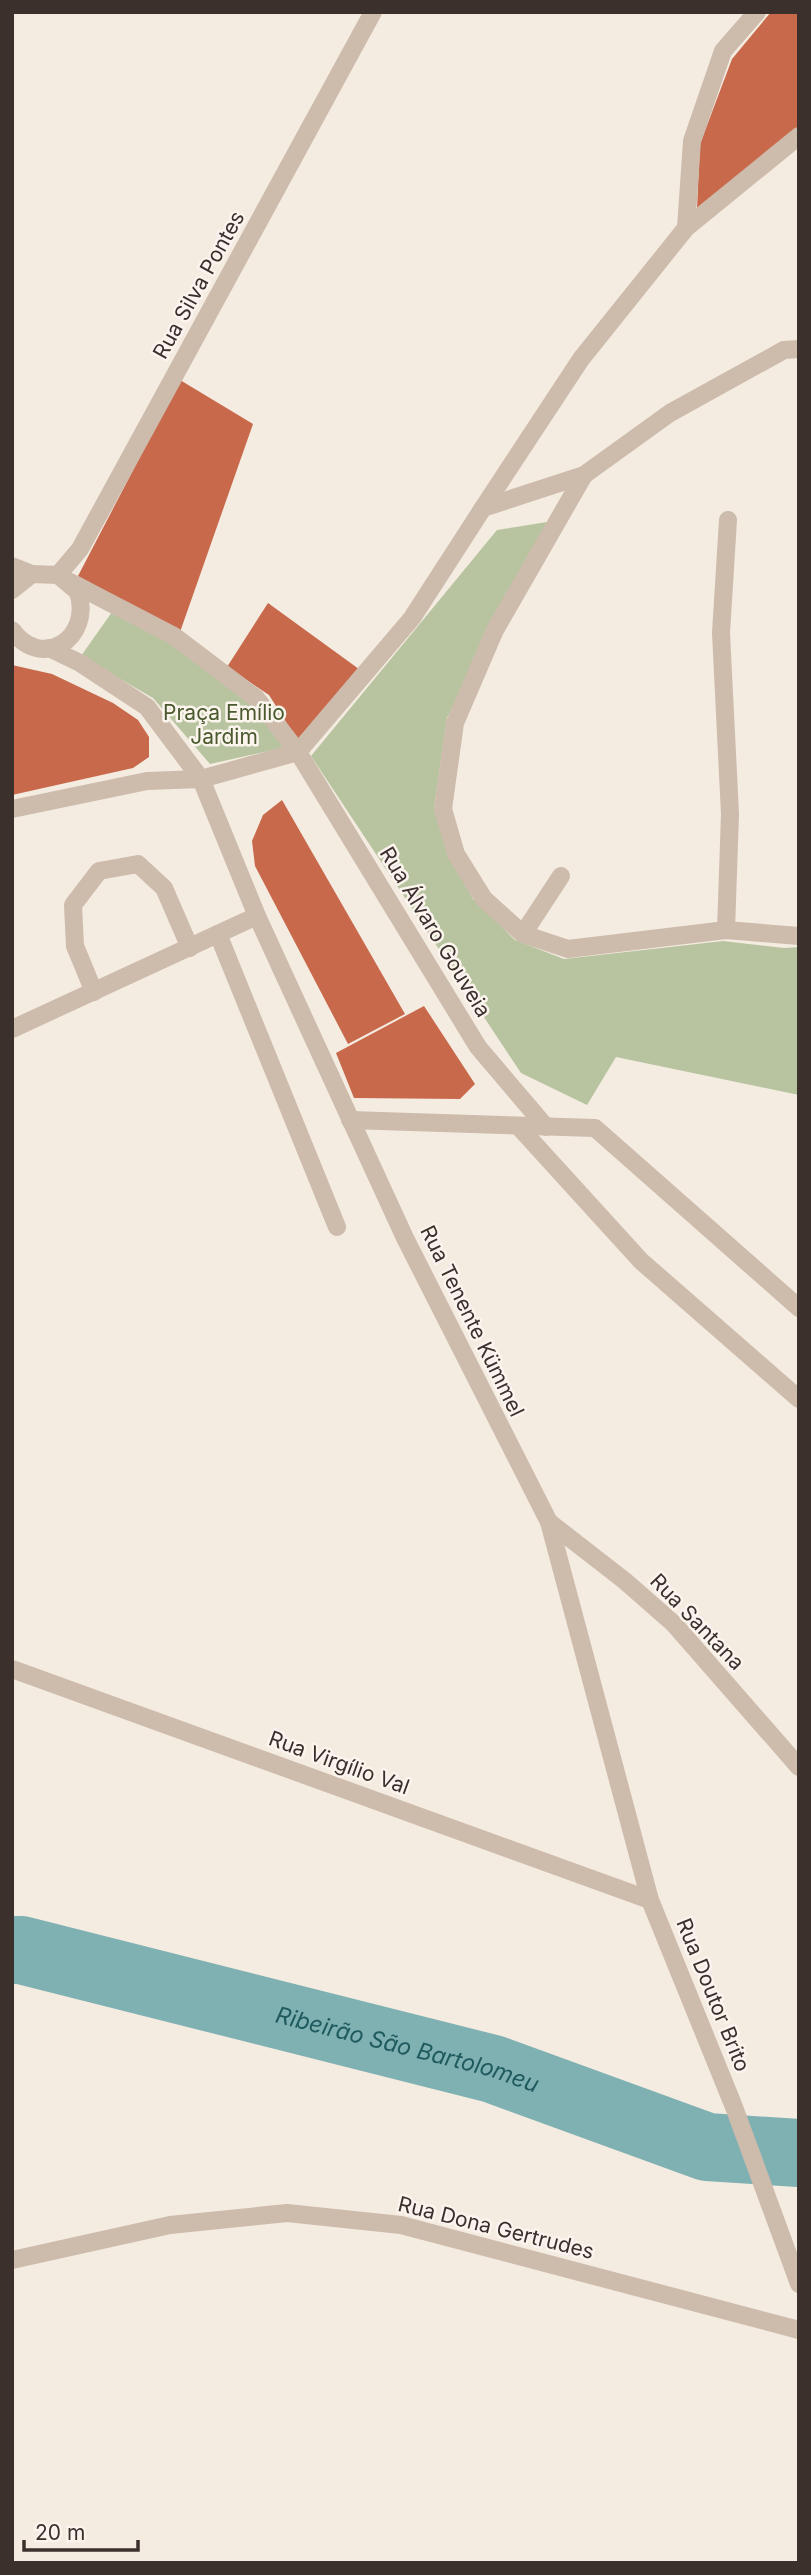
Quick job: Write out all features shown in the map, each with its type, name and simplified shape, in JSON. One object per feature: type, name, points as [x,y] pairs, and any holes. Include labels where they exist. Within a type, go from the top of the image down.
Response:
[{"type":"street","name":"Rua Silva Pontes","points":[[64,578],[373,12]]},
{"type":"street","points":[[686,228],[692,141],[723,51],[757,12]]},
{"type":"street","points":[[12,809],[148,781],[201,779],[298,752],[412,618],[581,359],[686,228],[799,136]]},
{"type":"street","points":[[483,508],[584,475],[670,412],[784,350],[799,349]]},
{"type":"street","points":[[584,475],[495,630],[455,723],[443,809],[456,854],[484,899],[523,934],[568,949],[726,930],[799,936]]},
{"type":"street","points":[[726,930],[730,814],[721,633],[729,520]]},
{"type":"street","points":[[12,566],[32,574],[64,578],[78,592],[83,617],[70,639],[49,648]]},
{"type":"street","points":[[12,590],[32,574]]},
{"type":"street","name":"Rua Álvaro Gouveia","points":[[64,578],[174,636],[256,698],[298,752],[478,1046],[546,1127]]},
{"type":"street","name":"Rua Tenente Kümmel","points":[[14,634],[26,644],[49,648],[80,663],[147,707],[201,779],[257,916],[350,1120],[466,1362],[549,1522],[650,1900]]},
{"type":"street","points":[[94,992],[75,946],[73,905],[99,871],[138,864],[164,888],[190,948]]},
{"type":"street","points":[[523,934],[561,876]]},
{"type":"street","points":[[12,1029],[257,916]]},
{"type":"street","points":[[218,934],[337,1227]]},
{"type":"street","points":[[350,1120],[595,1128],[799,1308]]},
{"type":"street","points":[[519,1127],[641,1261],[799,1399]]},
{"type":"street","name":"Rua Santana","points":[[549,1522],[625,1581],[674,1624],[799,1767]]},
{"type":"street","name":"Rua Virgílio Val","points":[[12,1668],[650,1900]]},
{"type":"street","name":"Rua Doutor Brito","points":[[650,1900],[734,2107],[799,2284]]},
{"type":"street","name":"Rua Dona Gertrudes","points":[[12,2260],[170,2225],[287,2213],[401,2225],[799,2330]]},
{"type":"green space","points":[[547,522],[447,718],[434,809],[447,850],[473,899],[515,940],[564,959],[723,941],[784,948],[799,947],[799,1095],[616,1057],[587,1105],[521,1073],[311,756],[497,530]]},
{"type":"green space","name":"Praça Emílio Jardim","points":[[112,612],[171,642],[253,703],[287,747],[210,764],[153,698],[81,656]]},
{"type":"building","points":[[771,12],[799,12],[799,127],[697,208],[700,144],[732,59]]},
{"type":"building","points":[[180,380],[253,424],[180,632],[78,576]]},
{"type":"building","points":[[268,603],[363,672],[298,741],[269,695],[227,667]]},
{"type":"building","points":[[12,665],[52,674],[113,703],[138,720],[149,737],[149,757],[133,768],[12,795]]},
{"type":"building","points":[[282,800],[405,1014],[348,1044],[255,866],[252,841],[263,815]]},
{"type":"building","points":[[424,1006],[475,1084],[460,1099],[354,1098],[336,1053]]},
{"type":"waterway","name":"Ribeirão São Bartolomeu","points":[[12,1950],[21,1950],[493,2069],[707,2147],[799,2153]]}]
